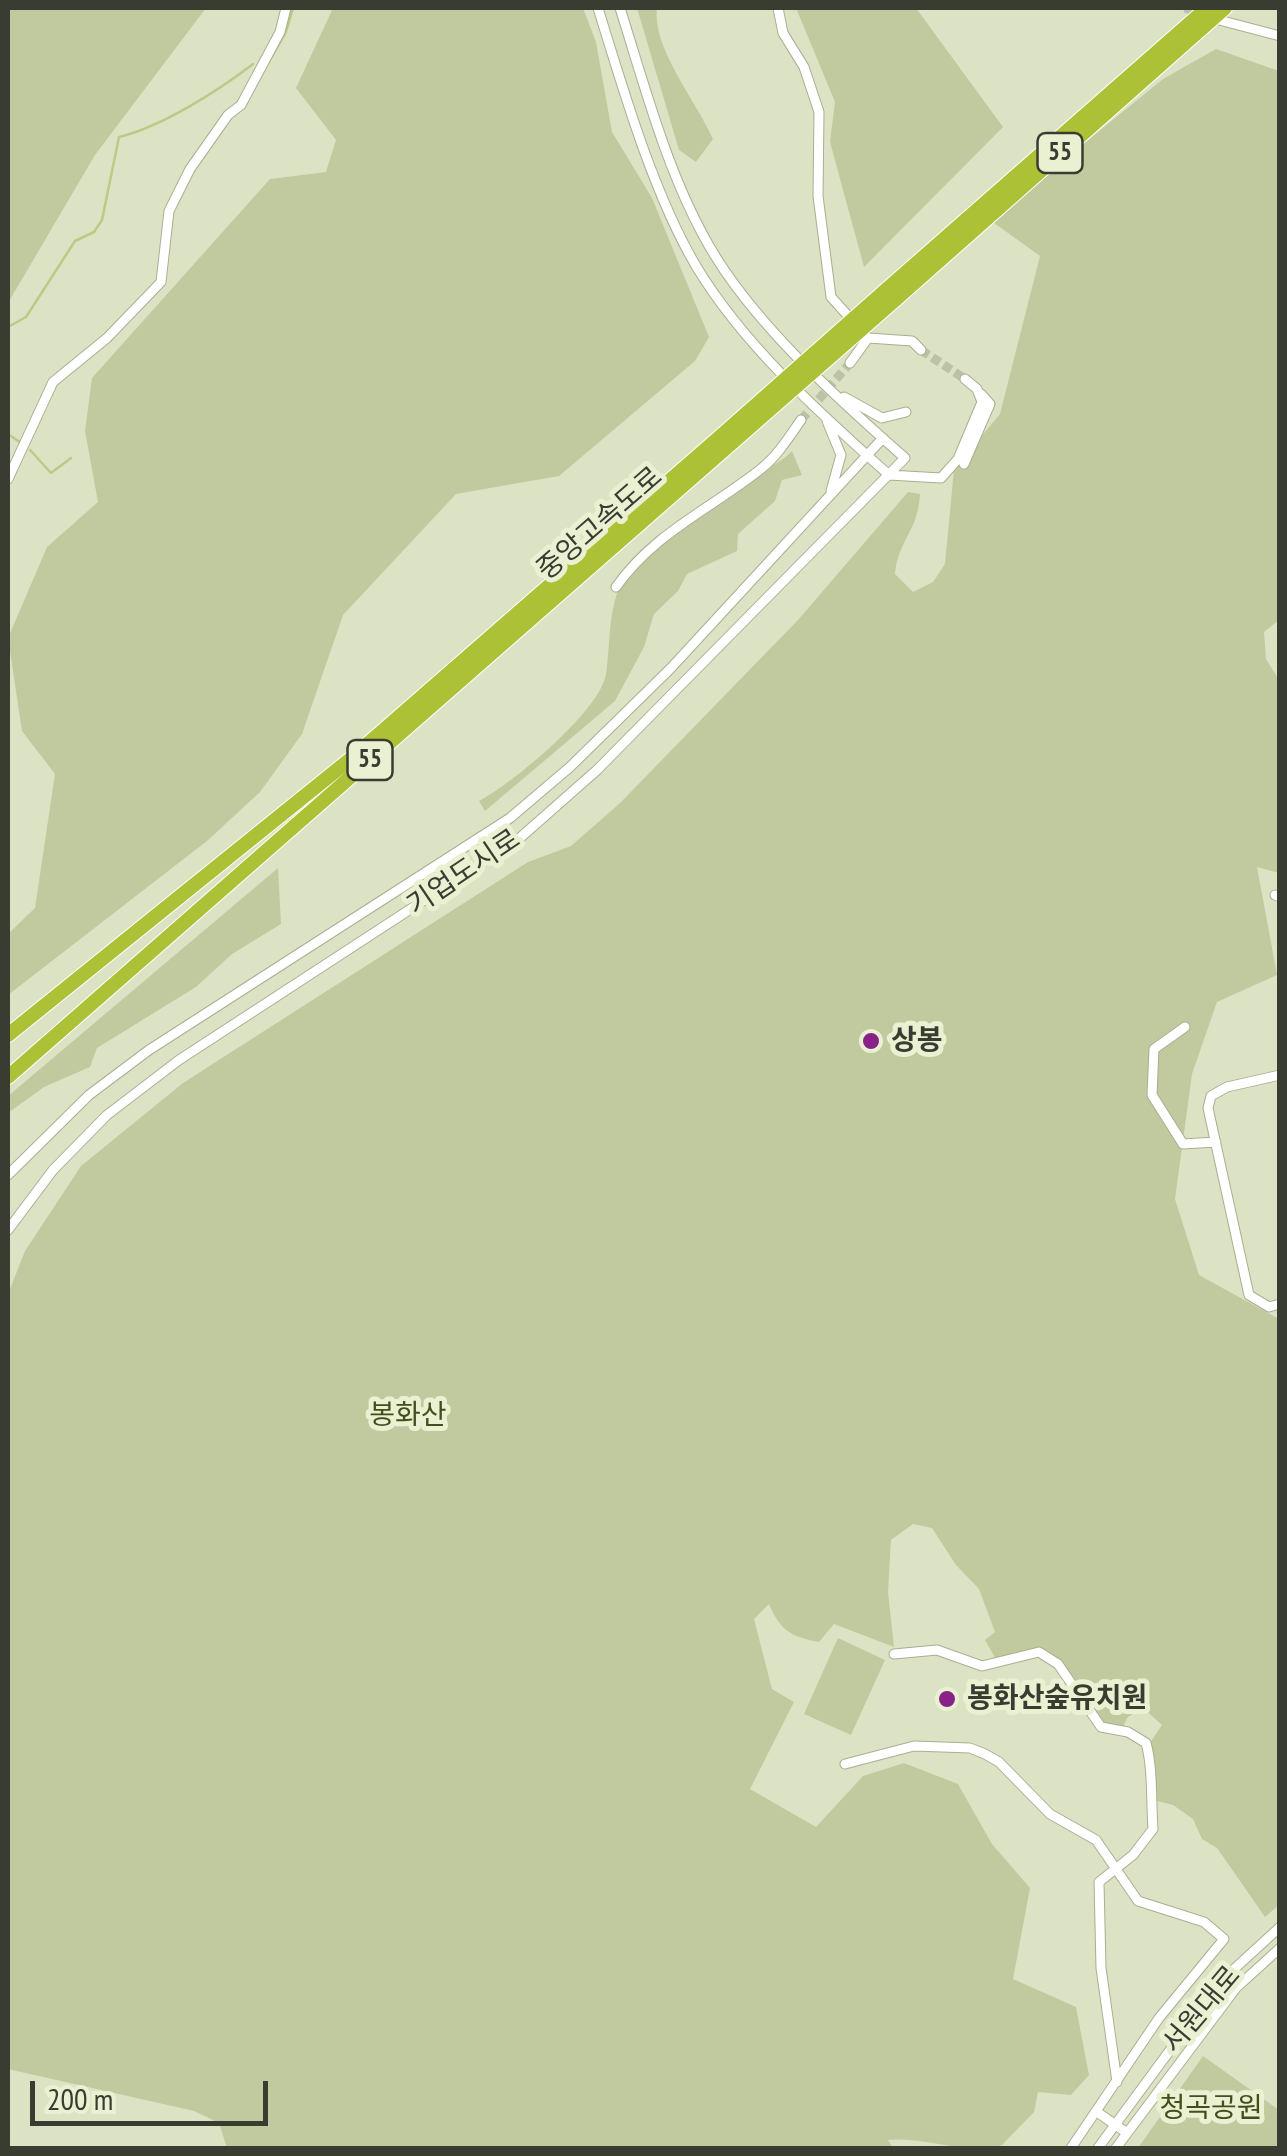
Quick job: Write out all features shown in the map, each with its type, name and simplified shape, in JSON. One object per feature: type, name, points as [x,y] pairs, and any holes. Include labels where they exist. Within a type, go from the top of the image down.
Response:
[{"type":"highway","name":"중앙고속도로","points":[[8,1078],[1208,8]]},
{"type":"highway","name":"중앙고속도로","points":[[891,294],[1222,14]]},
{"type":"highway","name":"중앙고속도로","points":[[8,1035],[348,761],[728,438]]},
{"type":"street","points":[[8,479],[53,382],[107,338],[161,282],[169,211],[228,115],[241,105],[280,32],[286,8]]},
{"type":"street","points":[[598,8],[636,128],[696,265],[752,340],[821,410],[889,475],[932,481],[951,470],[979,412],[982,402],[978,392]]},
{"type":"street","points":[[620,8],[656,124],[707,243],[735,284],[904,458],[905,475]]},
{"type":"street","points":[[778,8],[783,33],[809,78],[819,112],[818,196],[832,296],[868,338],[912,341],[921,350]]},
{"type":"street","points":[[1222,14],[1280,36]]},
{"type":"street","points":[[850,364],[868,338]]},
{"type":"street","points":[[964,464],[990,404],[965,379]]},
{"type":"street","points":[[834,390],[882,418],[906,412]]},
{"type":"street","points":[[821,410],[841,455],[828,498]]},
{"type":"street","points":[[616,587],[640,555],[672,527],[762,468],[802,420]]},
{"type":"street","name":"기업도시로","points":[[8,1175],[90,1094],[149,1050],[510,818],[570,767],[671,668],[882,438]]},
{"type":"street","name":"기업도시로","points":[[8,1230],[53,1170],[107,1115],[179,1060],[521,838],[597,770],[904,458]]},
{"type":"street","points":[[1185,1027],[1154,1048],[1152,1095],[1183,1144],[1216,1142]]},
{"type":"street","points":[[1280,1075],[1214,1094],[1208,1108],[1249,1296],[1269,1307],[1280,1304]]},
{"type":"street","points":[[894,1654],[937,1650],[982,1666],[1039,1652],[1058,1664],[1101,1727],[1128,1732],[1146,1743],[1151,1761],[1147,1782],[1153,1829],[1134,1855],[1099,1882],[1098,1890],[1101,1968],[1116,2082]]},
{"type":"street","points":[[844,1764],[914,1746],[970,1748],[999,1762],[1050,1814],[1096,1840],[1138,1901],[1204,1922],[1224,1939],[1158,2018],[1070,2148]]},
{"type":"street","name":"서원대로","points":[[1098,2148],[1221,1981],[1280,1927]]},
{"type":"street","name":"서원대로","points":[[1116,2148],[1236,1988],[1280,1948]]},
{"type":"street","points":[[1096,2112],[1128,2133]]},
{"type":"green space","points":[[8,8],[206,8],[95,155],[8,303]]},
{"type":"green space","points":[[333,8],[583,8],[596,42],[612,132],[652,198],[709,337],[695,361],[559,476],[456,494],[343,615],[302,734],[260,792],[207,841],[8,995],[8,934],[35,908],[55,774],[22,731],[8,638],[47,547],[98,502],[85,431],[92,378],[270,179],[326,172],[336,140],[296,88]]},
{"type":"green space","points":[[637,8],[657,8],[657,24],[668,57],[713,139],[696,162],[679,150]]},
{"type":"green space","points":[[796,8],[916,8],[1003,127],[864,267],[830,142],[835,102]]},
{"type":"green space","name":"봉화산","points":[[1216,49],[1279,71],[1279,620],[1264,632],[1266,659],[1279,680],[1279,873],[1257,867],[1277,975],[1217,1002],[1192,1074],[1175,1199],[1199,1275],[1279,1319],[1279,1905],[1265,1917],[1217,1848],[1202,1839],[1193,1819],[1173,1805],[1157,1801],[1148,1746],[1162,1725],[1142,1707],[1127,1718],[1121,1732],[1102,1724],[1070,1677],[1043,1653],[998,1663],[985,1640],[995,1632],[979,1589],[956,1565],[932,1528],[913,1524],[891,1540],[888,1592],[894,1647],[834,1624],[819,1642],[801,1638],[782,1626],[769,1604],[754,1619],[772,1689],[794,1702],[750,1789],[816,1827],[863,1776],[904,1763],[958,1784],[992,1844],[1030,1888],[1013,1979],[1076,2007],[1089,2075],[1071,2095],[1038,2092],[1034,2112],[1002,2145],[975,2148],[888,2140],[893,2148],[227,2148],[219,2123],[194,2111],[8,2069],[8,1294],[25,1251],[81,1166],[183,1083],[528,862],[571,846],[620,803],[798,620],[908,492],[920,494],[918,507],[895,574],[913,592],[933,582],[945,564],[954,469],[1000,414],[1040,256],[990,220],[1163,79]]},
{"type":"green space","points":[[792,451],[802,475],[782,480],[775,501],[738,534],[737,551],[687,574],[678,591],[654,614],[644,647],[615,701],[485,811],[479,801],[553,745],[600,689],[606,674],[616,595],[628,572],[703,507]]},
{"type":"green space","points":[[278,868],[281,924],[232,954],[196,987],[97,1048],[90,1067],[44,1087],[8,1113],[8,1096]]},
{"type":"green space","points":[[838,1638],[885,1660],[851,1735],[804,1714]]},
{"type":"green space","name":"청곡공원","points":[[1203,2056],[1279,2110],[1279,2148],[1138,2148]]},
{"type":"waterway","points":[[268,63],[286,32],[293,8]]},
{"type":"waterway","points":[[8,327],[26,317],[75,241],[94,232],[102,220],[119,137],[189,107],[253,64]]},
{"type":"waterway","points":[[8,434],[21,443]]},
{"type":"waterway","points":[[30,450],[51,473],[71,458]]},
{"type":"tunnel","points":[[1185,8],[1202,14]]},
{"type":"tunnel","points":[[921,350],[965,379]]},
{"type":"tunnel","points":[[801,420],[850,363]]},
{"type":"place","name":"상봉","points":[[871,1041]]},
{"type":"place","name":"봉화산숲유치원","points":[[947,1699]]}]
